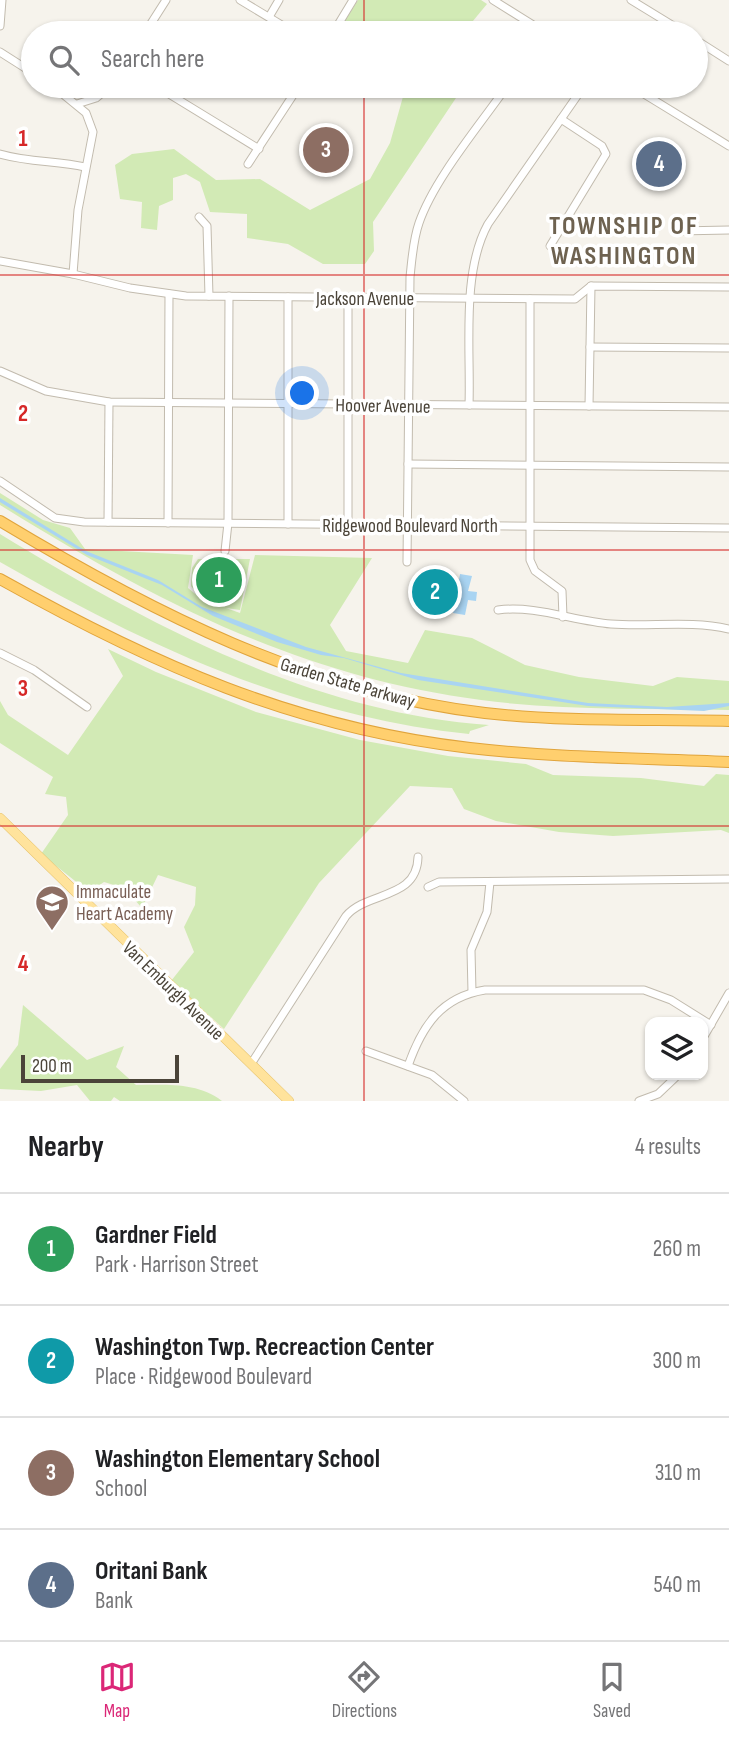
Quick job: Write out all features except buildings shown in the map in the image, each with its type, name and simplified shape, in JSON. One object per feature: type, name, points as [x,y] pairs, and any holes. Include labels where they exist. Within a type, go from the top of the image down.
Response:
[{"type":"highway","name":"Garden State Parkway","points":[[0,521],[201,631],[271,661],[354,688],[428,704],[504,715],[729,721]]},
{"type":"highway","name":"Garden State Parkway","points":[[0,579],[103,635],[173,669],[262,702],[337,724],[469,748],[729,762]]},
{"type":"main road","name":"Van Emburgh Avenue","points":[[0,818],[289,1101]]},
{"type":"street","points":[[0,26],[2,0]]},
{"type":"street","points":[[153,21],[166,0]]},
{"type":"street","points":[[240,0],[276,21]]},
{"type":"street","points":[[269,17],[279,0]]},
{"type":"street","points":[[340,21],[353,0]]},
{"type":"street","points":[[493,0],[525,21]]},
{"type":"street","points":[[631,0],[665,21]]},
{"type":"street","points":[[708,48],[729,61]]},
{"type":"street","points":[[0,52],[21,65]]},
{"type":"street","points":[[69,98],[89,119],[93,132],[78,210],[73,274]]},
{"type":"street","points":[[77,104],[96,98]]},
{"type":"street","points":[[176,98],[259,149]]},
{"type":"street","points":[[247,164],[291,98]]},
{"type":"street","points":[[407,562],[412,258],[422,215],[433,193],[499,98]]},
{"type":"street","points":[[470,405],[472,267],[482,235],[576,98]]},
{"type":"street","points":[[651,98],[729,146]]},
{"type":"street","points":[[550,246],[606,155],[602,146],[561,119]]},
{"type":"street","points":[[0,155],[28,162],[63,162],[85,167]]},
{"type":"street","points":[[199,217],[207,226],[209,296]]},
{"type":"street","points":[[678,231],[729,230]]},
{"type":"street","name":"Jackson Avenue","points":[[0,261],[169,294],[209,296],[575,299],[591,286],[729,287]]},
{"type":"street","points":[[589,406],[591,286]]},
{"type":"street","points":[[168,523],[169,294]]},
{"type":"street","points":[[225,551],[228,523],[229,296]]},
{"type":"street","points":[[288,297],[288,524]]},
{"type":"street","points":[[348,297],[348,525]]},
{"type":"street","points":[[530,299],[532,566],[562,592],[563,617]]},
{"type":"street","points":[[590,348],[729,348]]},
{"type":"street","name":"Hoover Avenue","points":[[0,371],[46,391],[109,402],[729,407]]},
{"type":"street","points":[[108,522],[109,402]]},
{"type":"street","points":[[408,464],[729,467]]},
{"type":"street","name":"Ridgewood Boulevard North","points":[[0,481],[55,518],[90,522],[729,528]]},
{"type":"street","points":[[498,610],[524,610],[609,624],[687,624],[729,629]]},
{"type":"street","points":[[0,653],[34,670],[87,707]]},
{"type":"street","points":[[251,1064],[346,916],[362,902],[391,895],[403,887],[416,871],[418,857]]},
{"type":"street","points":[[428,887],[439,882],[729,879]]},
{"type":"street","points":[[472,992],[471,950],[487,912],[490,882]]},
{"type":"street","points":[[408,1066],[419,1037],[430,1020],[455,999],[472,992],[563,988],[644,990],[671,1000],[711,1025]]},
{"type":"street","points":[[708,1030],[729,993]]},
{"type":"street","points":[[366,1051],[441,1080],[464,1101]]},
{"type":"street","points":[[639,1101],[658,1094],[673,1080]]},
{"type":"green space","points":[[358,0],[481,0],[487,4],[473,21],[345,21]]},
{"type":"green space","points":[[403,98],[456,98],[373,222],[374,251],[365,264],[323,264],[288,244],[247,238],[247,214],[210,212],[200,182],[186,174],[173,178],[173,200],[159,206],[157,230],[141,228],[142,202],[120,199],[115,165],[132,154],[174,149],[216,180],[260,179],[310,210],[370,179],[390,143]]},
{"type":"green space","points":[[0,493],[43,520],[70,528],[85,549],[193,555],[188,588],[205,602],[191,586],[192,568],[198,559],[250,559],[240,610],[226,608],[240,613],[255,555],[372,558],[330,625],[346,651],[408,663],[425,630],[472,638],[525,665],[579,677],[653,686],[677,677],[729,681],[729,710],[512,704],[414,689],[350,673],[289,653],[172,603],[115,573],[0,505]]},
{"type":"green space","points":[[0,534],[114,600],[234,659],[359,703],[423,717],[489,725],[470,731],[469,734],[406,725],[345,712],[226,673],[111,622],[0,562]]},
{"type":"green space","points":[[108,649],[156,672],[256,712],[360,740],[448,756],[526,764],[553,775],[641,778],[704,786],[716,774],[729,775],[729,833],[721,830],[613,836],[559,832],[496,821],[464,809],[452,788],[410,786],[319,883],[224,1029],[171,981],[194,952],[184,927],[195,905],[196,887],[158,875],[142,908],[124,888],[104,882],[89,892],[41,854],[68,815],[66,797],[45,794],[53,777],[0,743],[0,701],[8,715],[68,755],[123,676]]},
{"type":"green space","points":[[23,1005],[87,1060],[124,1046],[116,1067],[136,1085],[192,1088],[202,1090],[222,1101],[120,1101],[114,1097],[111,1101],[90,1101],[77,1085],[41,1091],[0,1089],[0,1069],[18,1045]]},
{"type":"water","points":[[0,498],[86,551],[158,580],[202,607],[306,647],[401,673],[588,703],[667,707],[729,703],[729,706],[704,711],[588,706],[418,680],[344,658],[321,655],[277,642],[213,616],[162,585],[87,555],[0,502]]},
{"type":"water","points":[[460,574],[472,576],[468,591],[477,592],[476,601],[468,600],[465,615],[453,613]]},
{"type":"place","name":"Washington Elementary School","points":[[326,150]]},
{"type":"place","name":"Oritani Bank","points":[[659,164]]},
{"type":"place","name":"Gardner Field","points":[[219,580]]},
{"type":"place","name":"Washington Twp. Recreaction Center","points":[[435,592]]},
{"type":"place","name":"Immaculate Heart Academy","points":[[52,932]]},
{"type":"district","name":"TOWNSHIP OF WASHINGTON","points":[[624,240]]}]
